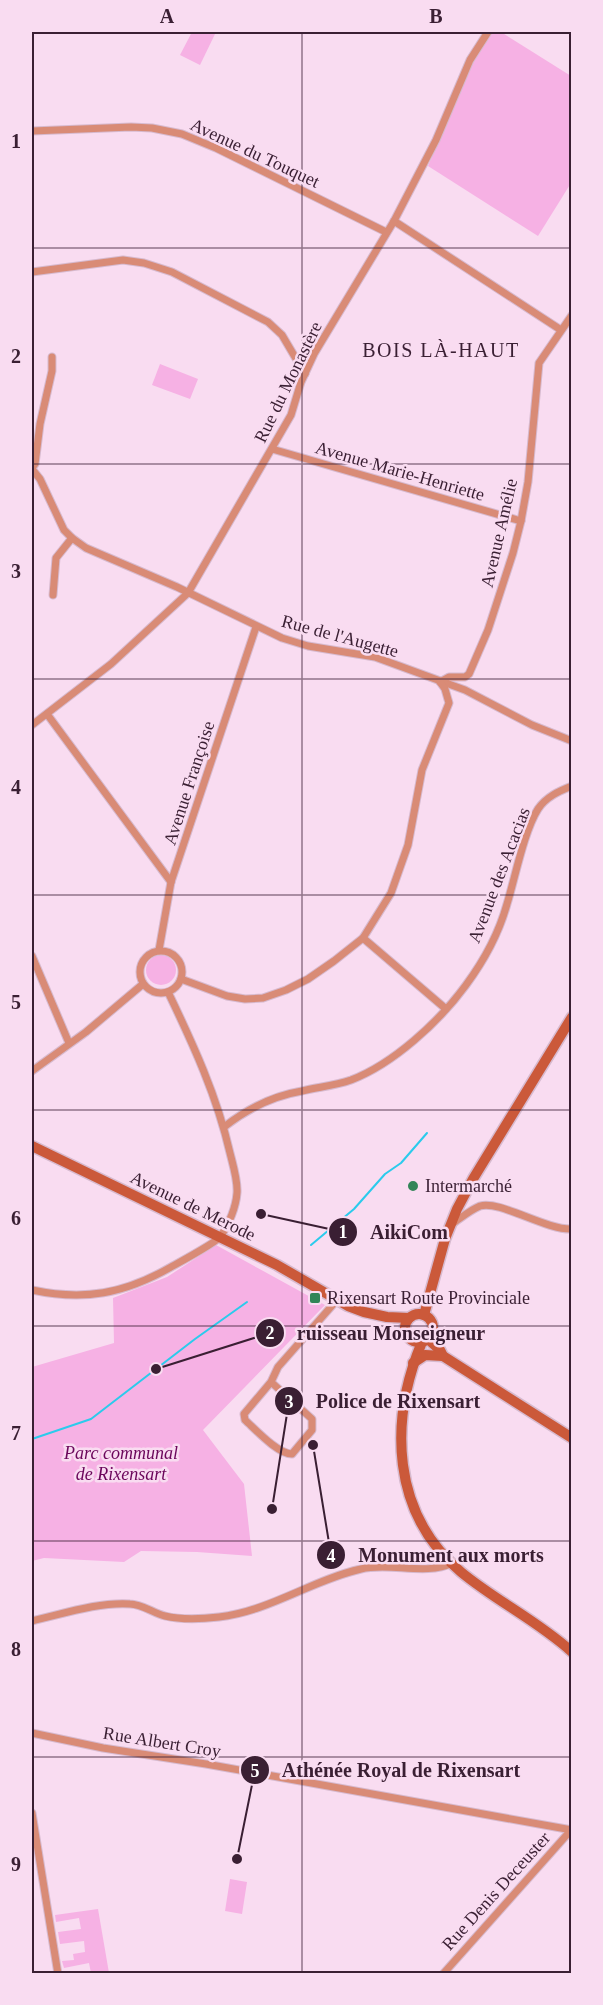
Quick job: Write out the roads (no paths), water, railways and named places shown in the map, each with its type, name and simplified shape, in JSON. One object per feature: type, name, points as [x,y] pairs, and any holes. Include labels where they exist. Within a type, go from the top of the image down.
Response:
[{"type":"main road","points":[[424,1315],[450,1225],[473,1179],[572,1017]]},
{"type":"main road","name":"Avenue de Merode","points":[[32,1146],[277,1265],[337,1300],[364,1312],[387,1317],[409,1318]]},
{"type":"main road","points":[[443,1356],[440,1350],[425,1340],[415,1342],[406,1335],[404,1329],[409,1318],[419,1314],[424,1315],[432,1323],[432,1333],[425,1340],[413,1363],[402,1413],[400,1438],[402,1464],[418,1517],[433,1542],[452,1563],[572,1652]]},
{"type":"main road","points":[[413,1363],[424,1355],[443,1356],[572,1438]]},
{"type":"street","name":"Rue du Monastère","points":[[32,725],[111,664],[188,593],[291,415],[305,374],[315,354],[394,221],[436,140],[470,60],[488,32]]},
{"type":"street","name":"Avenue du Touquet","points":[[32,131],[131,127],[152,128],[182,134],[216,148],[386,232]]},
{"type":"street","points":[[394,221],[561,330],[572,315]]},
{"type":"street","points":[[32,272],[123,260],[144,263],[165,270],[205,288],[268,322],[282,335],[305,374]]},
{"type":"street","name":"Avenue Amélie","points":[[440,682],[449,677],[465,677],[469,674],[488,630],[521,521],[528,482],[539,363],[561,330]]},
{"type":"street","name":"Rue de l'Augette","points":[[52,357],[52,371],[32,469],[40,479],[58,519],[72,538],[86,548],[282,638],[308,646],[375,657],[465,690],[532,724],[572,741]]},
{"type":"street","name":"Avenue Marie-Henriette","points":[[272,448],[521,521]]},
{"type":"street","points":[[53,595],[56,558],[72,538]]},
{"type":"street","name":"Avenue Françoise","points":[[159,950],[171,882],[256,627]]},
{"type":"street","points":[[181,980],[227,996],[245,999],[263,998],[308,979],[363,938],[391,893],[408,845],[422,770],[449,703],[445,689],[440,682]]},
{"type":"street","points":[[47,714],[171,882]]},
{"type":"street","name":"Avenue des Acacias","points":[[224,1127],[238,1116],[264,1102],[301,1091],[341,1083],[378,1067],[433,1024],[466,985],[498,929],[530,826],[538,809],[548,798],[572,786]]},
{"type":"street","points":[[363,938],[446,1009]]},
{"type":"street","points":[[159,950],[165,951],[178,959],[183,974],[181,980],[168,992],[156,992],[143,984],[140,979],[140,967],[149,954],[159,950]]},
{"type":"street","points":[[32,956],[69,1043]]},
{"type":"street","points":[[32,1071],[86,1032],[143,984]]},
{"type":"street","points":[[32,1290],[55,1295],[85,1295],[112,1293],[130,1287],[160,1274],[220,1238],[235,1206],[237,1191],[224,1127],[206,1074],[168,992]]},
{"type":"street","points":[[450,1225],[474,1209],[488,1205],[553,1226],[572,1229]]},
{"type":"street","points":[[271,1382],[312,1419],[312,1430],[292,1454],[279,1450],[245,1420],[244,1414],[271,1382],[278,1367],[337,1300]]},
{"type":"street","points":[[32,1621],[120,1603],[134,1604],[162,1615],[174,1617],[191,1619],[224,1617],[260,1608],[336,1576],[363,1568],[394,1566],[439,1569],[452,1563]]},
{"type":"street","name":"Rue Albert Croy","points":[[32,1733],[103,1748],[230,1768],[571,1830]]},
{"type":"street","points":[[32,1814],[35,1857],[58,1974]]},
{"type":"street","name":"Rue Denis Deceuster","points":[[443,1974],[571,1830]]},
{"type":"waterway","points":[[311,1245],[354,1209],[385,1174],[401,1163],[427,1133]]},
{"type":"waterway","points":[[32,1439],[91,1419],[247,1302]]},
{"type":"place","name":"Intermarché","points":[[413,1186]]},
{"type":"place","name":"AikiCom","points":[[261,1214]]},
{"type":"place","name":"Rixensart Route Provinciale","points":[[315,1298]]},
{"type":"place","name":"ruisseau Monseigneur","points":[[156,1369]]},
{"type":"place","name":"Monument aux morts","points":[[313,1445]]},
{"type":"place","name":"Police de Rixensart","points":[[272,1509]]},
{"type":"place","name":"Athénée Royal de Rixensart","points":[[237,1859]]},
{"type":"district","name":"BOIS LÀ-HAUT","points":[[441,350]]},
{"type":"park label","name":"Parc communal de Rixensart","points":[[121,1463]]}]
